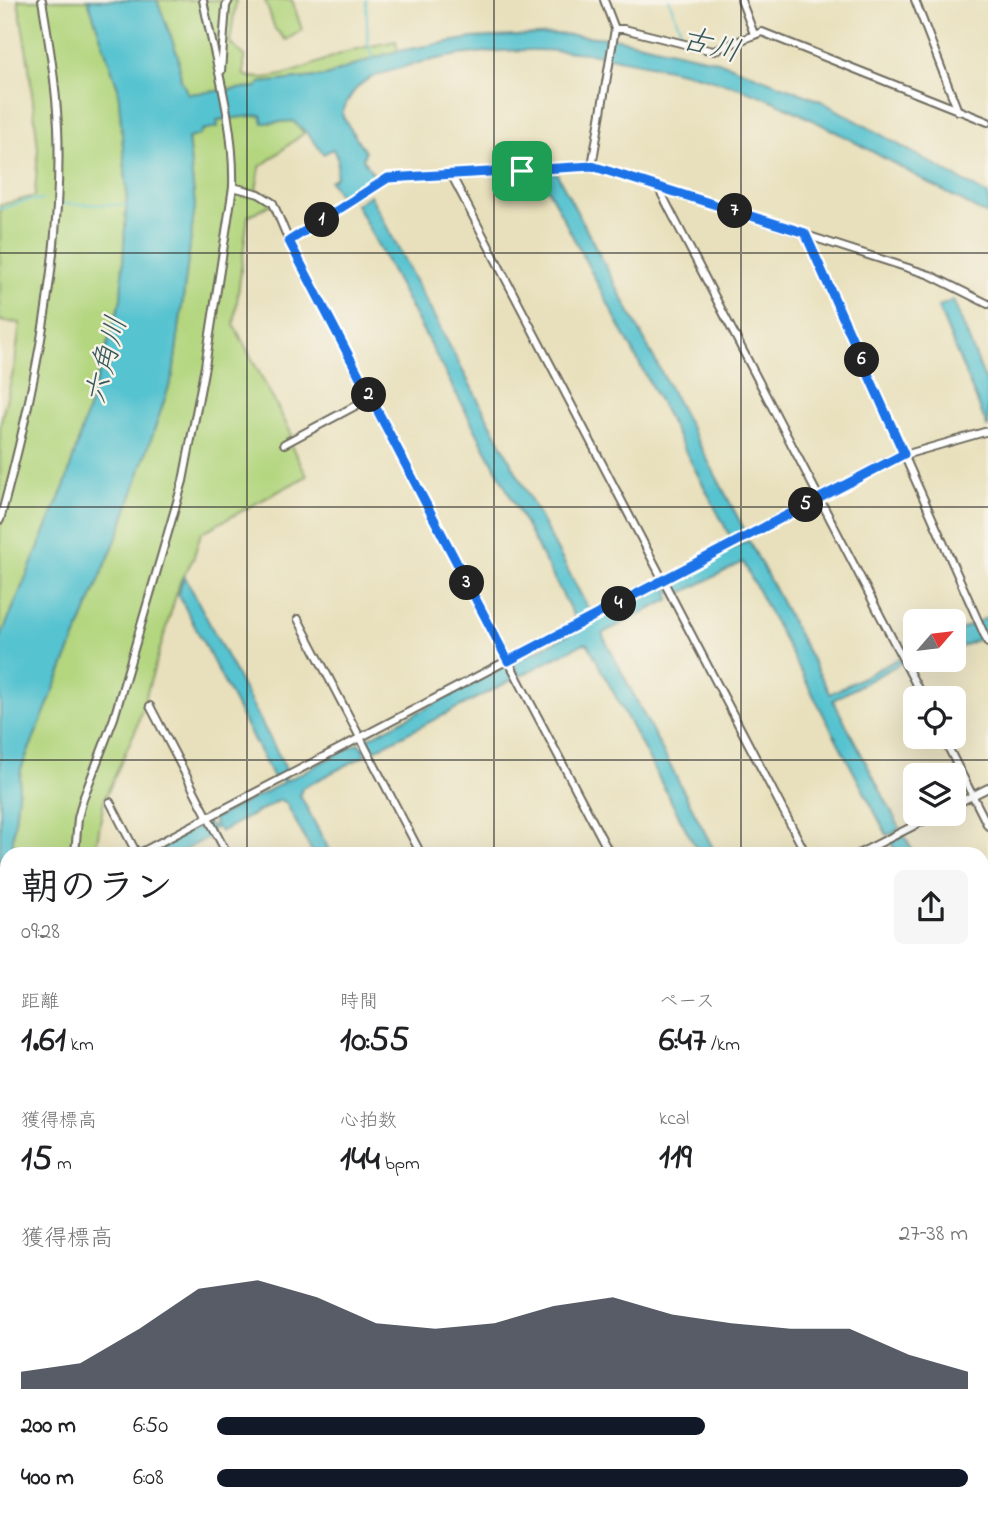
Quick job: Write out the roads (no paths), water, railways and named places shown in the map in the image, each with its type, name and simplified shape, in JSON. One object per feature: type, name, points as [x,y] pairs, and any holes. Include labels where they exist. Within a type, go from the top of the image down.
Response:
[{"type":"street","points":[[0,520],[38,354],[53,241],[58,124],[42,0]]},
{"type":"street","points":[[203,0],[221,76]]},
{"type":"street","points":[[76,847],[83,799],[114,718],[183,481],[205,366],[233,187],[221,76],[229,0]]},
{"type":"street","points":[[592,166],[615,29],[604,0]]},
{"type":"street","points":[[741,0],[754,34]]},
{"type":"street","points":[[915,0],[958,111]]},
{"type":"street","points":[[615,29],[713,51],[762,32],[988,122]]},
{"type":"street","points":[[289,241],[388,178],[592,166],[930,275],[988,304]]},
{"type":"street","points":[[452,176],[802,847]]},
{"type":"street","points":[[233,187],[259,194],[273,203],[289,241],[370,398],[606,847]]},
{"type":"street","points":[[658,187],[917,686]]},
{"type":"street","points":[[805,233],[988,643]]},
{"type":"street","points":[[284,444],[370,398]]},
{"type":"street","points":[[150,847],[904,454],[988,431]]},
{"type":"street","points":[[298,619],[417,847]]},
{"type":"street","points":[[150,706],[223,847]]},
{"type":"street","points":[[949,749],[988,826]]},
{"type":"street","points":[[966,799],[988,788]]},
{"type":"street","points":[[110,802],[133,847]]},
{"type":"street","points":[[872,847],[914,826]]},
{"type":"water","name":"六角川","points":[[88,0],[157,0],[178,56],[181,80],[188,94],[326,76],[398,51],[472,38],[559,34],[619,39],[718,61],[821,101],[988,195],[988,215],[834,131],[764,97],[688,73],[587,53],[514,50],[464,54],[416,64],[366,80],[351,95],[343,117],[365,152],[363,159],[376,182],[343,201],[330,181],[336,177],[338,160],[333,149],[323,154],[310,136],[293,121],[263,123],[261,115],[217,120],[218,127],[202,130],[200,135],[188,138],[195,206],[173,375],[120,530],[21,769],[13,847],[0,847],[0,639],[66,482],[121,299],[127,193],[118,88]]},
{"type":"water","points":[[556,172],[746,533],[740,537],[744,543],[749,541],[830,694],[903,658],[903,662],[833,700],[900,828],[895,831],[899,838],[904,835],[910,847],[893,847],[891,843],[896,839],[893,833],[887,835],[743,562],[676,596],[673,591],[668,594],[670,599],[603,633],[712,847],[695,847],[588,644],[584,643],[520,676],[517,671],[511,674],[514,679],[371,752],[369,748],[363,750],[366,755],[302,788],[300,795],[327,847],[309,847],[286,803],[280,800],[220,832],[217,827],[211,830],[213,835],[190,847],[159,847],[207,822],[210,827],[215,824],[213,819],[283,783],[279,776],[274,779],[178,594],[184,575],[287,771],[282,774],[286,781],[359,743],[362,748],[367,745],[365,740],[507,666],[510,671],[516,668],[513,663],[585,626],[582,620],[577,622],[356,204],[370,195],[591,614],[585,617],[589,624],[663,585],[666,590],[671,587],[669,582],[741,544],[737,538],[732,540],[540,174]]},
{"type":"water","points":[[953,300],[988,387],[988,428],[938,307]]},
{"type":"water","points":[[988,617],[988,635],[966,645],[966,627]]},
{"type":"waterway","points":[[366,0],[368,45],[373,58]]},
{"type":"waterway","name":"古川","points":[[669,0],[685,41]]},
{"type":"waterway","points":[[0,209],[29,200],[42,200]]},
{"type":"waterway","points":[[62,204],[128,205]]}]
